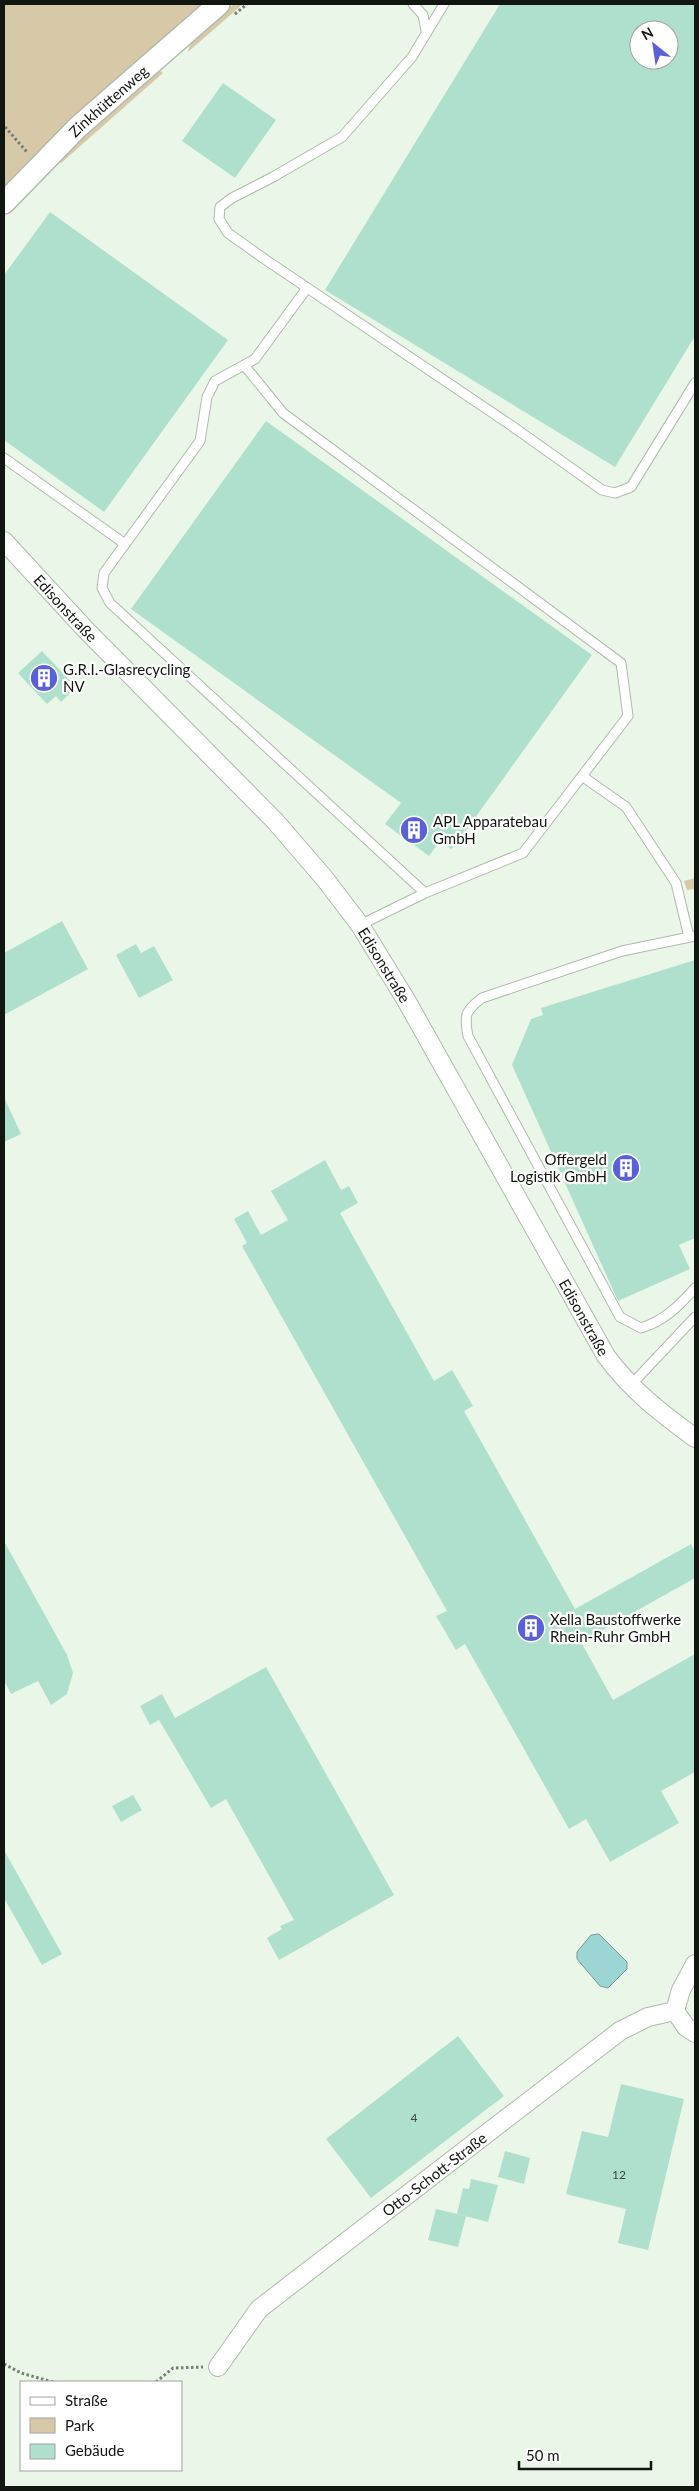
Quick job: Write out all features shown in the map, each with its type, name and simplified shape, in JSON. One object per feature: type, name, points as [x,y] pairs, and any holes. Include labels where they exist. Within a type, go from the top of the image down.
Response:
[{"type":"street","name":"Zinkhüttenweg","points":[[4,203],[78,127],[219,4]]},
{"type":"street","name":"Edisonstraße","points":[[4,541],[85,629],[275,821],[325,879],[360,925],[406,1000],[606,1356],[630,1386],[661,1413],[695,1438]]},
{"type":"street","points":[[695,1964],[680,1990],[675,2011],[686,2027],[695,2033]]},
{"type":"street","name":"Otto-Schott-Straße","points":[[218,2367],[259,2309],[620,2030],[648,2017],[675,2011]]},
{"type":"lane","points":[[413,4],[423,16],[426,30]]},
{"type":"lane","points":[[444,4],[426,30],[412,57],[342,137],[273,178],[232,198],[220,207],[219,219],[228,233],[512,426],[602,490],[615,493],[631,487],[695,383]]},
{"type":"lane","points":[[307,288],[255,359],[215,381],[207,396],[200,441],[104,572],[102,588],[110,603],[425,893]]},
{"type":"lane","points":[[244,365],[283,413],[621,663],[628,716],[523,853],[425,893],[360,925]]},
{"type":"lane","points":[[4,458],[125,544]]},
{"type":"lane","points":[[582,776],[626,807],[631,814],[676,883],[692,936],[622,951],[490,994],[468,1009],[465,1021],[468,1036],[620,1317],[641,1328],[652,1324],[666,1317],[695,1288]]},
{"type":"lane","points":[[630,1386],[695,1317]]},
{"type":"path","points":[[5,127],[41,167]]},
{"type":"path","points":[[4,2364],[20,2373],[49,2381]]},
{"type":"path","points":[[157,2381],[174,2368],[218,2367]]},
{"type":"green space","points":[[4,4],[206,4],[4,187]]},
{"type":"green space","points":[[234,4],[243,4],[188,52],[194,39]]},
{"type":"green space","points":[[161,71],[163,73],[61,163],[60,161],[80,139],[155,73]]},
{"type":"green space","points":[[695,878],[695,889],[687,890],[684,881]]},
{"type":"water","points":[[599,1934],[627,1962],[627,1969],[608,1988],[600,1986],[577,1959],[577,1952],[591,1935]]},
{"type":"building","points":[[500,4],[695,4],[695,336],[615,467],[325,290]]},
{"type":"building","points":[[223,83],[276,120],[235,178],[182,141]]},
{"type":"building","points":[[50,212],[228,340],[104,512],[4,440],[4,275]]},
{"type":"building","points":[[266,421],[592,655],[451,849],[440,841],[429,856],[385,824],[401,803],[131,609]]},
{"type":"building","name":"G.R.I.-Glasrecycling NV","points":[[42,651],[76,687],[61,702],[56,696],[47,704],[18,673]]},
{"type":"building","points":[[62,921],[88,969],[4,1015],[4,953]]},
{"type":"building","points":[[136,944],[141,953],[154,946],[173,980],[139,998],[116,955]]},
{"type":"building","name":"Offergeld Logistik GmbH","points":[[695,960],[695,1238],[679,1245],[690,1269],[618,1301],[512,1065],[531,1019],[543,1015],[541,1008]]},
{"type":"building","points":[[4,1097],[21,1134],[4,1142]]},
{"type":"building","name":"Xella Baustoffwerke Rhein-Ruhr GmbH","points":[[325,1160],[341,1190],[349,1186],[358,1203],[340,1213],[434,1381],[452,1370],[473,1406],[464,1411],[575,1609],[691,1544],[695,1552],[695,1578],[581,1642],[613,1700],[695,1654],[695,1772],[661,1791],[679,1823],[610,1862],[586,1819],[569,1829],[465,1644],[456,1650],[436,1616],[447,1611],[242,1246],[247,1243],[234,1219],[248,1211],[261,1235],[288,1220],[271,1191]]},
{"type":"building","points":[[4,1541],[67,1655],[73,1673],[67,1694],[51,1705],[38,1681],[11,1694],[4,1680]]},
{"type":"building","points":[[266,1667],[394,1895],[279,1960],[267,1938],[282,1929],[280,1926],[294,1920],[226,1799],[211,1808],[159,1720],[150,1725],[140,1706],[162,1694],[175,1718]]},
{"type":"building","points":[[133,1795],[142,1810],[121,1822],[112,1806]]},
{"type":"building","points":[[4,1850],[62,1954],[42,1965],[4,1898]]},
{"type":"building","points":[[458,2036],[504,2096],[371,2198],[326,2139]]},
{"type":"building","points":[[621,2084],[684,2099],[648,2250],[618,2243],[626,2209],[566,2194],[582,2131],[608,2137]]},
{"type":"building","points":[[505,2151],[530,2158],[524,2184],[498,2177]]},
{"type":"building","points":[[471,2179],[498,2185],[488,2222],[457,2214],[463,2188],[469,2189]]},
{"type":"building","points":[[436,2209],[466,2216],[458,2247],[428,2240]]},
{"type":"place","name":"G.R.I.-Glasrecycling NV","points":[[44,678]]},
{"type":"place","name":"APL Apparatebau GmbH","points":[[414,830]]},
{"type":"place","name":"Offergeld Logistik GmbH","points":[[626,1168]]},
{"type":"place","name":"Xella Baustoffwerke Rhein-Ruhr GmbH","points":[[531,1628]]}]
